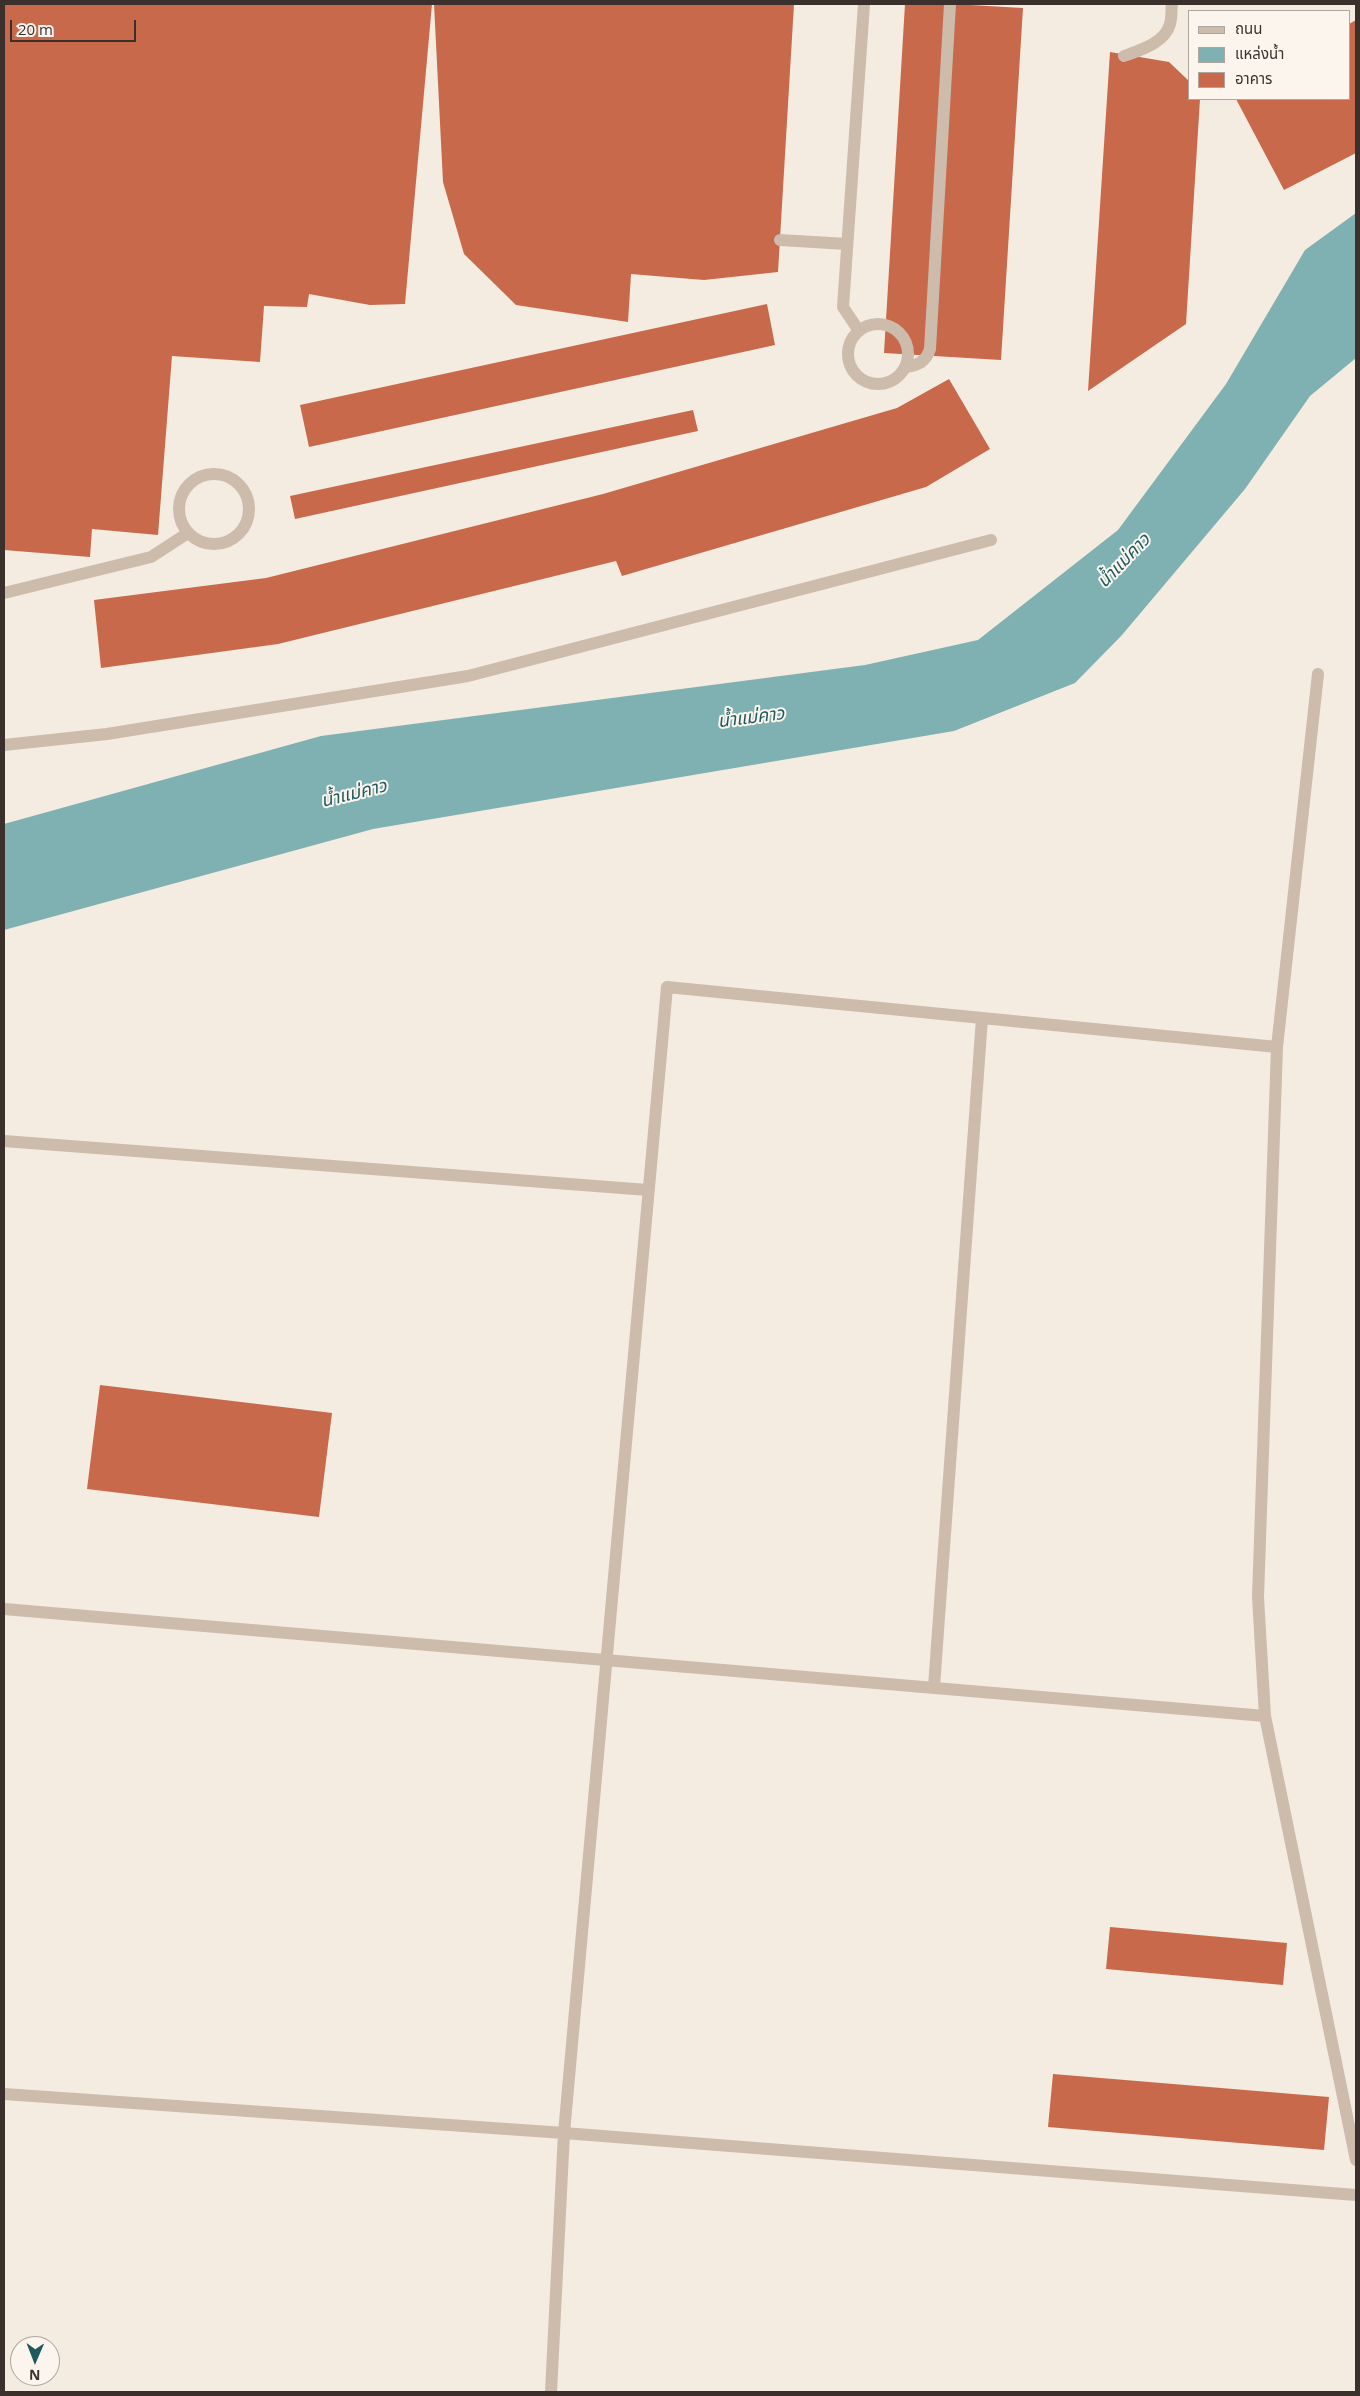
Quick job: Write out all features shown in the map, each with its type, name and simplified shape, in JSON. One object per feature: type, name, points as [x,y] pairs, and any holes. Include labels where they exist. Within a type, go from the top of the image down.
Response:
[{"type":"street","points":[[859,331],[843,307],[864,4]]},
{"type":"street","points":[[906,367],[906,346],[902,337],[895,330],[877,324],[859,331],[852,338],[848,357],[854,372],[864,380],[884,383],[892,380],[906,367],[920,364],[928,355],[930,349],[950,4]]},
{"type":"street","points":[[1124,56],[1144,49],[1164,34],[1170,25],[1172,4]]},
{"type":"street","points":[[780,240],[848,244]]},
{"type":"street","points":[[208,475],[222,476],[233,481],[244,491],[249,512],[245,524],[236,536],[226,542],[208,544],[188,533],[181,523],[179,504],[182,492],[197,479],[208,475]]},
{"type":"street","points":[[4,594],[151,557],[188,533]]},
{"type":"street","points":[[4,745],[107,734],[468,676],[991,540]]},
{"type":"street","points":[[1318,674],[1277,1047],[1258,1597],[1265,1716],[1356,2160]]},
{"type":"street","points":[[551,2392],[564,2133],[667,987],[1277,1047]]},
{"type":"street","points":[[934,1688],[982,1018]]},
{"type":"street","points":[[4,1141],[648,1190]]},
{"type":"street","points":[[4,1609],[1265,1716]]},
{"type":"street","points":[[4,2094],[564,2133],[1356,2195]]},
{"type":"water","name":"น้ำแม่คาว","points":[[1356,213],[1356,358],[1310,396],[1245,489],[1122,635],[1075,683],[954,731],[373,829],[4,930],[4,824],[321,736],[865,665],[978,640],[1118,530],[1226,384],[1305,250]]},
{"type":"building","points":[[4,4],[432,4],[405,304],[370,305],[309,294],[307,307],[264,306],[260,362],[172,356],[158,535],[92,529],[90,557],[4,550]]},
{"type":"building","points":[[434,4],[794,4],[778,272],[704,280],[631,274],[628,322],[516,305],[464,254],[443,182]]},
{"type":"building","points":[[905,4],[953,4],[1023,8],[1001,360],[884,353]]},
{"type":"building","points":[[1356,20],[1356,153],[1284,190],[1237,100],[1350,100],[1350,23]]},
{"type":"building","points":[[1110,52],[1169,62],[1188,80],[1188,100],[1200,100],[1186,324],[1088,391]]},
{"type":"building","points":[[767,304],[775,345],[309,447],[300,405]]},
{"type":"building","points":[[949,379],[990,449],[926,487],[622,576],[616,561],[278,644],[101,668],[94,600],[266,578],[603,494],[897,408]]},
{"type":"building","points":[[693,410],[698,431],[295,519],[290,496]]},
{"type":"building","points":[[100,1385],[332,1413],[319,1517],[87,1489]]},
{"type":"building","points":[[1110,1927],[1287,1943],[1283,1985],[1106,1969]]},
{"type":"building","points":[[1053,2074],[1329,2097],[1324,2150],[1048,2127]]}]
